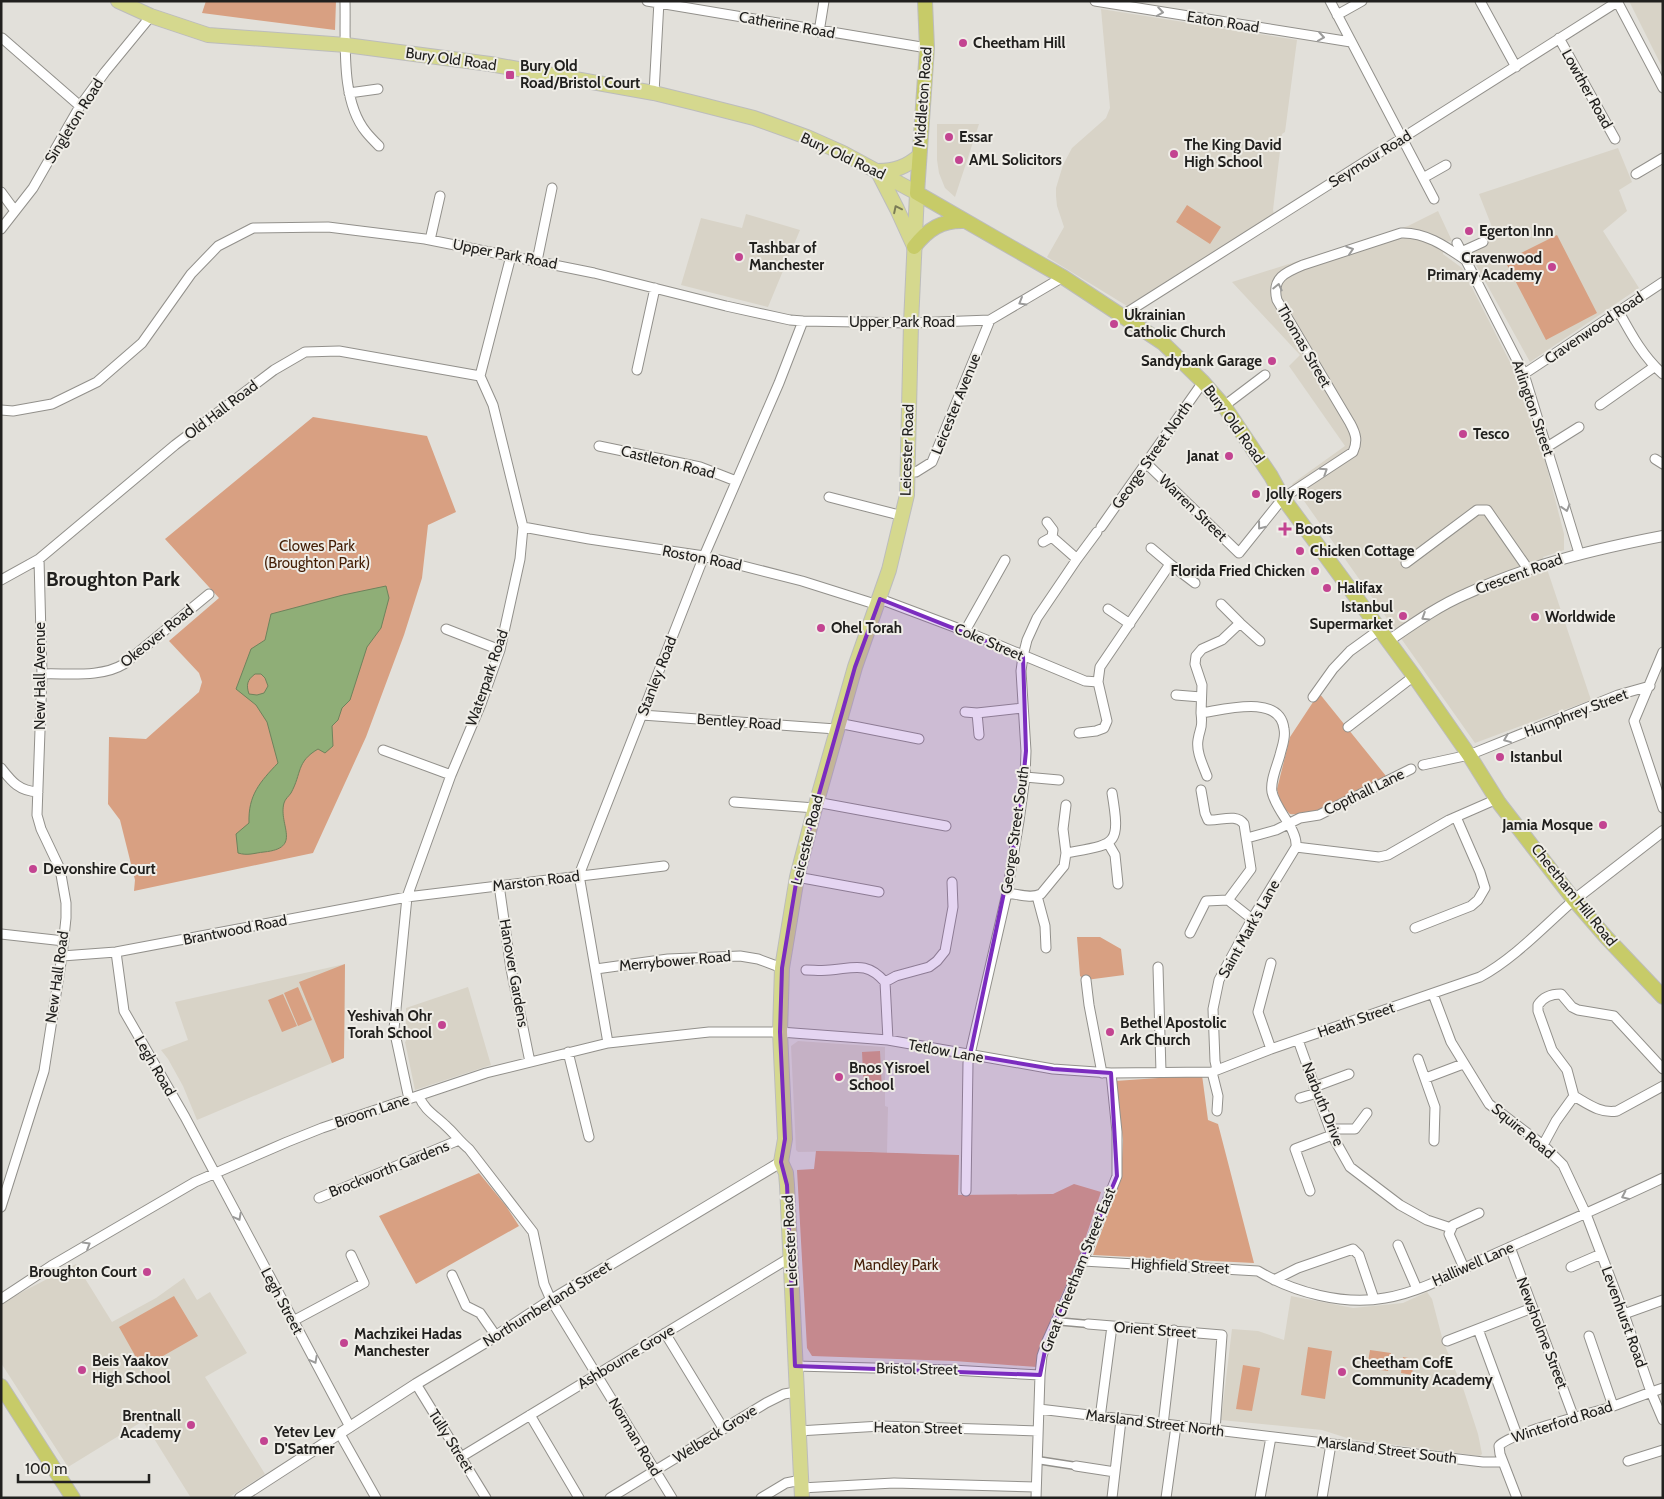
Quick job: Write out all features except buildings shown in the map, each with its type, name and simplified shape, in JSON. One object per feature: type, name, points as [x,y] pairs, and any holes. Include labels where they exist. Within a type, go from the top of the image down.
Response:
[{"type":"highway","name":"Middleton Road","points":[[917,193],[927,48],[925,1]]},
{"type":"highway","name":"Bury Old Road","points":[[917,193],[1063,277],[1163,343],[1203,382],[1224,406],[1284,498],[1388,641]]},
{"type":"highway","points":[[914,247],[923,236],[936,226],[955,220],[966,221]]},
{"type":"highway","name":"Cheetham Hill Road","points":[[1388,641],[1469,755],[1497,799],[1574,900],[1606,938],[1663,997]]},
{"type":"highway","points":[[1,1386],[72,1498]]},
{"type":"main road","name":"Bury Old Road","points":[[118,1],[151,16],[208,35],[346,45],[490,64],[654,93],[754,118],[807,137],[917,193]]},
{"type":"main road","points":[[914,247],[877,171],[903,168],[919,156]]},
{"type":"main road","name":"Leicester Road","points":[[801,1488],[787,1185],[786,1173],[781,1162],[785,1139],[780,1032],[782,968],[797,876],[815,805],[855,667],[879,602],[907,495],[911,323],[917,193]]},
{"type":"street","points":[[345,1],[347,83],[351,104],[365,131],[379,146]]},
{"type":"street","name":"Catherine Road","points":[[647,1],[819,32],[927,48]]},
{"type":"street","points":[[819,32],[824,1]]},
{"type":"street","name":"Eaton Road","points":[[1095,1],[1351,42]]},
{"type":"street","points":[[1330,1],[1434,198]]},
{"type":"street","points":[[1338,15],[1362,1]]},
{"type":"street","points":[[1480,1],[1516,67]]},
{"type":"street","points":[[654,93],[658,2]]},
{"type":"street","points":[[1617,2],[1663,88]]},
{"type":"street","name":"Seymour Road","points":[[1123,315],[1617,2]]},
{"type":"street","name":"Singleton Road","points":[[1,229],[33,188],[80,106],[151,16]]},
{"type":"street","points":[[2,38],[80,106]]},
{"type":"street","name":"Lowther Road","points":[[1558,38],[1615,139]]},
{"type":"street","points":[[349,93],[378,89]]},
{"type":"street","points":[[1636,174],[1663,158]]},
{"type":"street","points":[[1423,178],[1446,164]]},
{"type":"street","points":[[537,261],[552,188]]},
{"type":"street","points":[[1,192],[15,211]]},
{"type":"street","points":[[430,240],[440,196]]},
{"type":"street","name":"Upper Park Road","points":[[1,410],[13,411],[52,404],[97,382],[142,343],[191,274],[218,246],[253,228],[328,227],[430,240],[537,261],[726,306],[790,320],[803,321],[911,323],[990,320],[1063,277]]},
{"type":"street","name":"Thomas Street","points":[[1240,554],[1284,498],[1353,452],[1357,444],[1357,437],[1350,423],[1277,300],[1276,288],[1279,280],[1285,273],[1303,265],[1401,233],[1415,233],[1425,236],[1463,255]]},
{"type":"street","points":[[1463,255],[1483,242]]},
{"type":"street","name":"Arlington Street","points":[[1457,243],[1524,374],[1579,553]]},
{"type":"street","points":[[480,376],[512,256]]},
{"type":"street","name":"Cravenwood Road","points":[[1524,374],[1661,285]]},
{"type":"street","points":[[637,370],[655,288]]},
{"type":"street","points":[[1618,312],[1654,367],[1663,374]]},
{"type":"street","name":"Leicester Avenue","points":[[908,471],[916,472],[932,462],[990,320]]},
{"type":"street","name":"Stanley Road","points":[[579,876],[704,556],[779,383],[803,321]]},
{"type":"street","name":"Old Hall Road","points":[[1,580],[39,559],[175,445],[274,370],[305,352],[339,351],[480,376]]},
{"type":"street","points":[[1600,405],[1654,367]]},
{"type":"street","points":[[1224,406],[1265,375]]},
{"type":"street","name":"Waterpark Road","points":[[409,1099],[394,1029],[407,897],[451,775],[481,704],[500,650],[520,559],[523,527],[494,405],[480,376]]},
{"type":"street","name":"George Street North","points":[[1099,529],[1203,382]]},
{"type":"street","points":[[1547,447],[1579,427]]},
{"type":"street","name":"Castleton Road","points":[[599,446],[700,467],[736,481]]},
{"type":"street","points":[[1654,459],[1663,464]]},
{"type":"street","name":"Warren Street","points":[[1146,463],[1240,554]]},
{"type":"street","points":[[829,497],[903,516]]},
{"type":"street","points":[[1406,563],[1477,510],[1487,510],[1528,569]]},
{"type":"street","points":[[1047,522],[1053,530],[1052,537]]},
{"type":"street","name":"Roston Road","points":[[523,527],[704,556],[879,602]]},
{"type":"street","name":"George Street South","points":[[966,1191],[970,1055],[1007,893],[1020,821],[1025,777],[1026,751],[1022,708],[1023,656],[1027,640],[1037,618],[1099,529]]},
{"type":"street","name":"Crescent Road","points":[[1388,641],[1425,616],[1464,594],[1528,569],[1579,553],[1663,536]]},
{"type":"street","points":[[1043,542],[1052,537]]},
{"type":"street","points":[[1052,537],[1077,559]]},
{"type":"street","points":[[1151,548],[1195,583]]},
{"type":"street","name":"New Hall Avenue","points":[[38,792],[42,674],[39,559]]},
{"type":"street","points":[[965,631],[1006,560]]},
{"type":"street","points":[[1079,733],[1104,728],[1107,721],[1098,682],[1100,667],[1170,564]]},
{"type":"street","name":"Okeover Road","points":[[42,674],[115,670],[209,594]]},
{"type":"street","name":"Coke Street","points":[[879,602],[965,631],[1085,681],[1098,682]]},
{"type":"street","points":[[1221,604],[1260,641]]},
{"type":"street","points":[[1108,609],[1130,624]]},
{"type":"street","points":[[1208,776],[1197,742],[1203,726],[1201,713],[1202,685],[1195,664],[1196,656],[1202,649],[1222,640],[1240,623]]},
{"type":"street","points":[[446,629],[500,650]]},
{"type":"street","points":[[1313,697],[1350,651],[1379,630]]},
{"type":"street","points":[[1663,652],[1634,721],[1663,808]]},
{"type":"street","points":[[1348,727],[1414,676]]},
{"type":"street","name":"Humphrey Street","points":[[1469,755],[1618,695],[1650,686]]},
{"type":"street","points":[[1176,695],[1201,697]]},
{"type":"street","points":[[1201,713],[1261,706],[1274,713],[1282,721],[1285,729],[1284,739],[1272,787],[1275,800],[1294,836],[1296,847],[1379,857],[1388,855],[1456,817],[1497,799]]},
{"type":"street","points":[[965,712],[977,713],[1022,708]]},
{"type":"street","points":[[977,713],[979,735]]},
{"type":"street","name":"Bentley Road","points":[[642,715],[837,726],[919,740]]},
{"type":"street","points":[[383,750],[451,775]]},
{"type":"street","name":"Copthall Lane","points":[[1423,765],[1469,755]]},
{"type":"street","points":[[1,768],[7,777],[20,789],[38,792]]},
{"type":"street","name":"Copthall Lane","points":[[1247,838],[1276,830],[1300,818],[1319,815],[1412,769]]},
{"type":"street","points":[[1025,777],[1059,780]]},
{"type":"street","points":[[1201,790],[1208,820],[1233,818],[1241,820],[1244,824],[1251,869],[1228,900]]},
{"type":"street","name":"New Hall Road","points":[[1,1207],[44,1071],[64,940],[66,902],[64,885],[60,869],[39,823],[37,815],[38,792]]},
{"type":"street","points":[[1066,853],[1100,848],[1108,843],[1114,835],[1117,822],[1112,793]]},
{"type":"street","points":[[734,802],[815,805],[946,826]]},
{"type":"street","points":[[1007,893],[1037,896],[1045,891],[1064,866],[1066,853],[1063,829],[1066,804]]},
{"type":"street","points":[[1415,928],[1471,906],[1478,900],[1485,888],[1456,817]]},
{"type":"street","points":[[1574,900],[1663,831]]},
{"type":"street","points":[[1108,843],[1114,855],[1118,884]]},
{"type":"street","name":"Saint Mark's Lane","points":[[1216,1111],[1218,1096],[1214,1071],[1213,1009],[1219,980],[1252,919],[1296,847]]},
{"type":"street","name":"Marston Road","points":[[407,897],[664,866]]},
{"type":"street","points":[[579,876],[608,1043]]},
{"type":"street","points":[[797,876],[879,892]]},
{"type":"street","points":[[885,982],[896,976],[929,967],[945,951],[954,900],[952,882]]},
{"type":"street","name":"Hanover Gardens","points":[[499,885],[511,968],[530,1062]]},
{"type":"street","points":[[1037,896],[1045,926],[1046,948]]},
{"type":"street","name":"Brantwood Road","points":[[62,956],[116,952],[407,897]]},
{"type":"street","points":[[1190,933],[1203,898],[1228,900],[1252,919]]},
{"type":"street","name":"Heath Street","points":[[1106,1073],[1214,1071],[1480,977],[1493,970],[1574,900]]},
{"type":"street","points":[[1,934],[64,940]]},
{"type":"street","name":"Legh Road","points":[[116,952],[124,1011],[215,1174]]},
{"type":"street","name":"Merrybower Road","points":[[596,968],[668,959],[740,956],[758,959],[782,968]]},
{"type":"street","points":[[1271,963],[1258,1012],[1271,1050]]},
{"type":"street","points":[[806,970],[829,971],[852,966],[867,968],[881,977],[885,982],[888,1040]]},
{"type":"street","points":[[1158,967],[1160,1072]]},
{"type":"street","name":"Great Cheetham Street East","points":[[1036,1498],[1038,1409],[1042,1356],[1117,1176],[1117,1132],[1106,1073],[1089,1005],[1086,980]]},
{"type":"street","name":"Squire Road","points":[[1433,994],[1445,1029],[1463,1064],[1489,1104],[1542,1145],[1563,1165],[1586,1214]]},
{"type":"street","points":[[1663,1069],[1614,1016],[1578,1010],[1572,1007],[1561,994],[1545,997],[1538,1005],[1538,1012],[1552,1050],[1567,1070],[1574,1096],[1604,1112],[1610,1112],[1617,1111],[1663,1086]]},
{"type":"street","name":"Broom Lane","points":[[1,1299],[51,1266],[195,1182],[296,1138],[409,1099],[486,1073],[608,1043],[709,1032],[780,1032]]},
{"type":"street","name":"Tetlow Lane","points":[[780,1032],[888,1040],[1054,1069],[1106,1073]]},
{"type":"street","name":"Narbuth Drive","points":[[1298,1040],[1331,1132],[1350,1167],[1400,1205],[1427,1220],[1451,1228]]},
{"type":"street","points":[[568,1052],[589,1137]]},
{"type":"street","points":[[1418,1059],[1435,1107],[1434,1141]]},
{"type":"street","points":[[1426,1078],[1463,1064]]},
{"type":"street","points":[[1300,1098],[1349,1074]]},
{"type":"street","name":"Norman Road","points":[[419,1096],[430,1113],[447,1126],[469,1149],[533,1232],[544,1284],[551,1300],[672,1498]]},
{"type":"street","points":[[1542,1145],[1556,1120],[1574,1096]]},
{"type":"street","points":[[1310,1191],[1295,1149],[1331,1132],[1355,1129],[1367,1113]]},
{"type":"street","name":"Brockworth Gardens","points":[[319,1198],[459,1140]]},
{"type":"street","name":"Northumberland Street","points":[[240,1498],[416,1384],[496,1336],[551,1300],[781,1162]]},
{"type":"street","name":"Legh Street","points":[[215,1174],[350,1427]]},
{"type":"street","name":"Halliwell Lane","points":[[1274,1280],[1312,1293],[1346,1299],[1386,1298],[1417,1289],[1663,1178]]},
{"type":"street","points":[[1464,1268],[1449,1234],[1453,1225],[1479,1213]]},
{"type":"street","name":"Levenhurst Road","points":[[1586,1214],[1663,1420]]},
{"type":"street","points":[[1398,1245],[1417,1289]]},
{"type":"street","name":"Newsholme Street","points":[[1510,1247],[1574,1418]]},
{"type":"street","points":[[1274,1280],[1298,1268],[1354,1249],[1359,1255],[1374,1299]]},
{"type":"street","points":[[1571,1267],[1601,1254]]},
{"type":"street","points":[[293,1321],[364,1283],[351,1256]]},
{"type":"street","name":"Ashbourne Grove","points":[[461,1457],[791,1257]]},
{"type":"street","name":"Highfield Street","points":[[1083,1261],[1258,1271],[1274,1280]]},
{"type":"street","points":[[452,1275],[466,1306],[480,1313],[496,1336]]},
{"type":"street","points":[[1624,1314],[1663,1300]]},
{"type":"street","points":[[1447,1341],[1532,1308]]},
{"type":"street","points":[[1055,1321],[1088,1324]]},
{"type":"street","name":"Orient Street","points":[[1088,1324],[1222,1335],[1214,1430]]},
{"type":"street","points":[[1100,1418],[1112,1326]]},
{"type":"street","points":[[1478,1329],[1517,1435]]},
{"type":"street","points":[[1162,1424],[1174,1330]]},
{"type":"street","points":[[665,1333],[723,1428]]},
{"type":"street","points":[[1589,1336],[1613,1406]]},
{"type":"street","name":"Bristol Street","points":[[795,1366],[952,1370],[1040,1375]]},
{"type":"street","name":"Tully Street","points":[[416,1384],[486,1498]]},
{"type":"street","name":"Winterford Road","points":[[1516,1498],[1498,1446],[1503,1441],[1663,1388]]},
{"type":"street","name":"Welbeck Grove","points":[[610,1498],[766,1403],[784,1394],[796,1392]]},
{"type":"street","name":"Marsland Street North","points":[[1038,1409],[1100,1418],[1271,1437]]},
{"type":"street","points":[[530,1415],[579,1498]]},
{"type":"street","points":[[1112,1498],[1121,1420]]},
{"type":"street","name":"Heaton Street","points":[[798,1431],[881,1426],[1038,1430]]},
{"type":"street","points":[[1166,1498],[1176,1426]]},
{"type":"street","points":[[340,1434],[376,1498]]},
{"type":"street","points":[[1260,1498],[1271,1437]]},
{"type":"street","name":"Marsland Street South","points":[[1271,1437],[1483,1462],[1503,1462]]},
{"type":"street","points":[[1322,1498],[1331,1444]]},
{"type":"street","points":[[1628,1461],[1663,1450]]},
{"type":"street","points":[[1037,1460],[1115,1472]]},
{"type":"street","points":[[761,1498],[786,1483],[801,1488],[894,1483],[1036,1487]]},
{"type":"highlighted area","points":[[880,599],[1023,656],[1026,751],[1019,821],[970,1055],[1053,1069],[1111,1073],[1117,1176],[1047,1341],[1040,1375],[795,1366],[787,1185],[781,1162],[785,1139],[780,1032],[782,968],[797,877],[815,808],[855,667]]},
{"type":"shaded area","points":[[1629,1],[1663,1],[1663,69]]},
{"type":"shaded area","name":"The King David High School","points":[[1101,9],[1297,40],[1285,132],[1282,134],[1274,214],[1127,306],[1047,257],[1064,227],[1057,206],[1056,196],[1056,188],[1063,165],[1072,148],[1106,118],[1110,108]]},
{"type":"shaded area","points":[[937,124],[979,124],[955,197],[945,188],[939,173]]},
{"type":"shaded area","name":"Cravenwood Primary Academy","points":[[1618,148],[1632,182],[1619,190],[1627,211],[1603,231],[1639,288],[1530,362],[1466,247],[1494,232],[1479,194]]},
{"type":"shaded area","points":[[1438,211],[1452,241],[1444,242],[1443,254],[1462,268],[1515,372],[1546,464],[1564,534],[1564,550],[1543,557],[1591,700],[1475,743],[1292,484],[1345,446],[1289,366],[1300,355],[1232,282],[1408,226]]},
{"type":"shaded area","name":"Tashbar of Manchester","points":[[746,214],[800,230],[768,307],[681,285],[701,218],[742,228]]},
{"type":"shaded area","points":[[386,586],[389,598],[381,628],[367,647],[350,700],[342,708],[338,720],[332,726],[333,746],[325,753],[318,749],[306,759],[300,768],[291,793],[284,803],[286,841],[283,846],[276,850],[264,852],[238,853],[236,834],[249,823],[249,813],[256,790],[278,763],[267,722],[256,705],[236,689],[251,649],[265,640],[271,614]],"holes":[[[255,674],[261,674],[268,686],[264,693],[257,695],[249,694],[247,685],[250,678]]]},
{"type":"shaded area","points":[[345,964],[344,1058],[197,1120],[183,1086],[161,1050],[188,1040],[175,1002]]},
{"type":"shaded area","name":"Yeshivah Ohr Torah School","points":[[468,987],[491,1065],[415,1090],[405,1042],[406,1008]]},
{"type":"shaded area","name":"Bnos Yisroel School","points":[[798,1041],[885,1047],[885,1106],[888,1107],[887,1153],[859,1151],[798,1152],[796,1150],[791,1046]]},
{"type":"shaded area","name":"Beis Yaakov High School","points":[[76,1264],[112,1322],[156,1298],[184,1278],[197,1300],[210,1292],[247,1353],[205,1377],[265,1474],[228,1498],[191,1498],[143,1421],[68,1467],[1,1363],[1,1303]]},
{"type":"shaded area","name":"Cheetham CofE Community Academy","points":[[1427,1292],[1432,1299],[1443,1341],[1464,1391],[1478,1434],[1482,1454],[1480,1456],[1350,1439],[1322,1430],[1221,1420],[1232,1329],[1258,1331],[1284,1340],[1291,1296],[1353,1308],[1403,1303]]},
{"type":"green space","points":[[206,1],[336,1],[335,30],[202,13]]},
{"type":"green space","points":[[1187,205],[1221,227],[1210,244],[1176,222]]},
{"type":"green space","points":[[1557,235],[1597,313],[1546,340],[1505,261]]},
{"type":"green space","name":"Clowes Park (Broughton Park)","points":[[313,417],[427,436],[456,512],[428,525],[422,578],[404,635],[366,737],[313,853],[134,891],[135,880],[120,820],[108,804],[109,737],[146,739],[199,692],[202,682],[199,673],[169,641],[219,598],[165,539]]},
{"type":"green space","points":[[1319,693],[1386,776],[1326,807],[1301,814],[1290,814],[1281,805],[1277,789],[1290,737]]},
{"type":"green space","points":[[1077,937],[1100,937],[1121,949],[1124,975],[1086,980],[1080,976]]},
{"type":"green space","points":[[345,964],[344,1058],[332,1063],[299,982]]},
{"type":"green space","points":[[298,987],[312,1020],[298,1026],[284,993]]},
{"type":"green space","points":[[283,994],[297,1026],[282,1032],[268,1000]]},
{"type":"green space","points":[[880,1051],[882,1091],[864,1092],[862,1052]]},
{"type":"green space","points":[[1202,1075],[1208,1120],[1218,1124],[1254,1263],[1093,1255],[1121,1178],[1123,1140],[1115,1081]]},
{"type":"green space","name":"Mandley Park","points":[[816,1151],[959,1155],[958,1195],[1053,1194],[1074,1184],[1101,1192],[1079,1257],[1052,1316],[1037,1367],[954,1361],[812,1356],[807,1348],[797,1170],[814,1169]]},
{"type":"green space","points":[[479,1173],[506,1206],[519,1226],[416,1284],[379,1216]]},
{"type":"green space","points":[[174,1296],[198,1336],[142,1368],[119,1327]]},
{"type":"green space","points":[[1308,1347],[1332,1351],[1325,1399],[1301,1395]]},
{"type":"green space","points":[[1370,1350],[1391,1353],[1388,1371],[1367,1368]]},
{"type":"green space","points":[[1403,1357],[1414,1359],[1412,1375],[1401,1373]]},
{"type":"green space","points":[[1243,1365],[1260,1368],[1252,1411],[1236,1409]]},
{"type":"place","name":"Cheetham Hill","points":[[963,43]]},
{"type":"place","name":"Bury Old Road/Bristol Court","points":[[510,75]]},
{"type":"place","name":"Essar","points":[[949,137]]},
{"type":"place","name":"The King David High School","points":[[1174,154]]},
{"type":"place","name":"AML Solicitors","points":[[959,160]]},
{"type":"place","name":"Egerton Inn","points":[[1469,231]]},
{"type":"place","name":"Tashbar of Manchester","points":[[739,257]]},
{"type":"place","name":"Cravenwood Primary Academy","points":[[1552,267]]},
{"type":"place","name":"Ukrainian Catholic Church","points":[[1114,324]]},
{"type":"place","name":"Sandybank Garage","points":[[1272,361]]},
{"type":"place","name":"Tesco","points":[[1463,434]]},
{"type":"place","name":"Janat","points":[[1229,456]]},
{"type":"place","name":"Jolly Rogers","points":[[1256,494]]},
{"type":"place","name":"Boots","points":[[1285,529]]},
{"type":"place","name":"Chicken Cottage","points":[[1300,551]]},
{"type":"place","name":"Florida Fried Chicken","points":[[1315,571]]},
{"type":"place","name":"Halifax","points":[[1327,588]]},
{"type":"place","name":"Istanbul Supermarket","points":[[1403,616]]},
{"type":"place","name":"Worldwide","points":[[1535,617]]},
{"type":"place","name":"Ohel Torah","points":[[821,628]]},
{"type":"place","name":"Istanbul","points":[[1500,757]]},
{"type":"place","name":"Jamia Mosque","points":[[1603,825]]},
{"type":"place","name":"Devonshire Court","points":[[33,869]]},
{"type":"place","name":"Yeshivah Ohr Torah School","points":[[442,1025]]},
{"type":"place","name":"Bethel Apostolic Ark Church","points":[[1110,1032]]},
{"type":"place","name":"Bnos Yisroel School","points":[[839,1077]]},
{"type":"place","name":"Broughton Court","points":[[147,1272]]},
{"type":"place","name":"Machzikei Hadas Manchester","points":[[344,1343]]},
{"type":"place","name":"Beis Yaakov High School","points":[[82,1370]]},
{"type":"place","name":"Cheetham CofE Community Academy","points":[[1342,1372]]},
{"type":"place","name":"Brentnall Academy","points":[[191,1425]]},
{"type":"place","name":"Yetev Lev D'Satmer","points":[[264,1441]]},
{"type":"district","name":"Broughton Park","points":[[113,579]]}]
